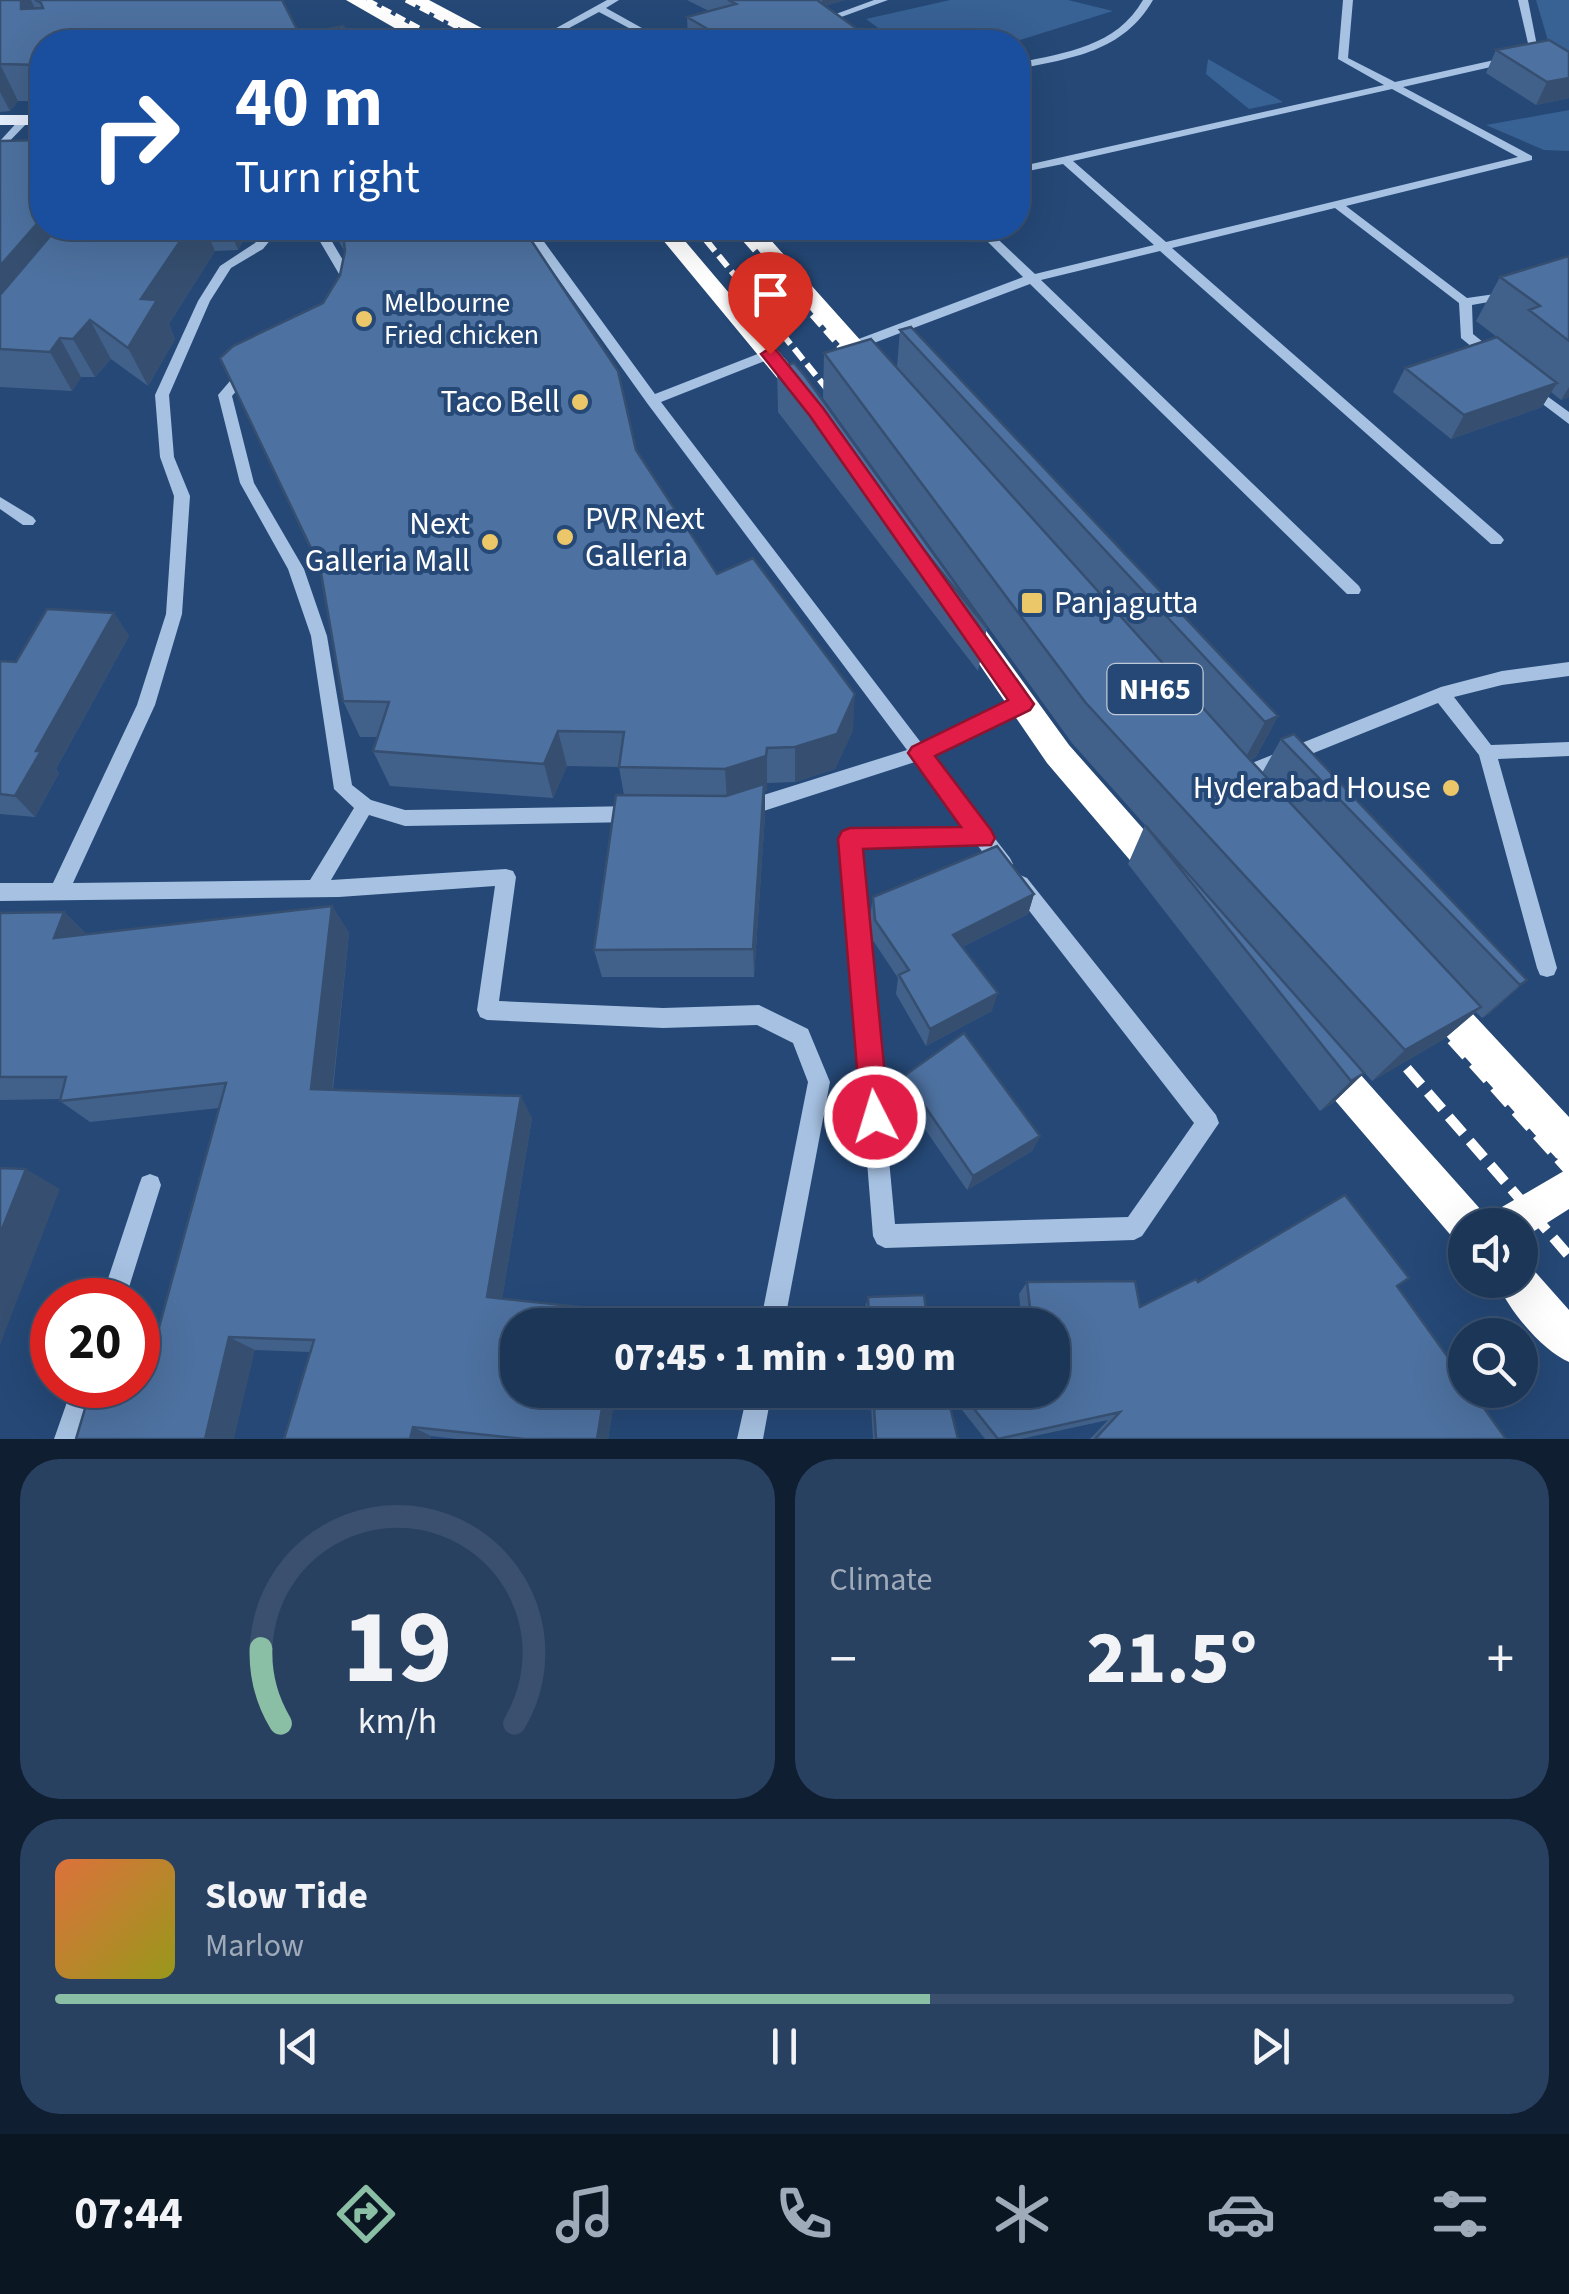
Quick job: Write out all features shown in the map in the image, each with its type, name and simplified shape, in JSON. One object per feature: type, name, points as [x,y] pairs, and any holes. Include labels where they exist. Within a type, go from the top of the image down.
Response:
[{"type":"highway","points":[[354,0],[409,30]]},
{"type":"highway","points":[[416,0],[475,30]]},
{"type":"highway","points":[[673,240],[816,412]]},
{"type":"highway","points":[[759,240],[892,391]]},
{"type":"highway","points":[[942,590],[1058,754],[1186,901]]},
{"type":"highway","points":[[1227,770],[1260,807]]},
{"type":"highway","points":[[1408,969],[1569,1145]]},
{"type":"highway","points":[[1302,1034],[1453,1208]]},
{"type":"highway","points":[[1535,1208],[1569,1187]]},
{"type":"highway","points":[[1532,1298],[1569,1341]]},
{"type":"main road","points":[[0,104],[30,104]]},
{"type":"main road","points":[[0,120],[30,120]]},
{"type":"street","points":[[559,30],[614,0]]},
{"type":"street","points":[[830,18],[883,0]]},
{"type":"street","points":[[1030,63],[1118,38],[1141,16],[1148,0]]},
{"type":"street","points":[[853,346],[1032,278],[1528,158],[1343,58],[1348,0]]},
{"type":"street","points":[[1030,167],[1535,54],[1523,0]]},
{"type":"street","points":[[600,8],[640,30]]},
{"type":"street","points":[[814,9],[841,26]]},
{"type":"street","points":[[0,148],[24,120]]},
{"type":"street","points":[[1065,160],[1496,540]]},
{"type":"street","points":[[1335,204],[1464,302],[1534,291]]},
{"type":"street","points":[[58,893],[146,705],[174,614],[182,496],[167,456],[162,394],[204,301],[226,266],[264,240]]},
{"type":"street","points":[[325,240],[348,279],[345,311]]},
{"type":"street","points":[[537,240],[652,400],[982,838],[1208,1123],[1134,1228],[885,1236],[850,839],[982,838]]},
{"type":"street","points":[[992,240],[1353,590]]},
{"type":"street","points":[[1464,302],[1466,335],[1569,419]]},
{"type":"street","points":[[652,400],[770,354]]},
{"type":"street","points":[[261,364],[239,377],[225,395],[229,422],[247,483],[296,569],[319,636],[344,789],[365,806],[406,818],[554,812],[651,814]]},
{"type":"street","points":[[0,502],[28,520]]},
{"type":"street","points":[[1227,770],[1441,694],[1502,678],[1569,669]]},
{"type":"street","points":[[1441,694],[1487,752],[1547,968]]},
{"type":"street","points":[[728,814],[920,753],[1022,704]]},
{"type":"street","points":[[1487,752],[1569,749]]},
{"type":"street","points":[[316,888],[365,806]]},
{"type":"street","points":[[0,892],[316,888],[506,878],[487,1010],[663,1018],[759,1015],[801,1036],[819,1082],[775,1308]]},
{"type":"street","points":[[119,1278],[150,1185]]},
{"type":"street","points":[[67,1439],[77,1408]]},
{"type":"street","points":[[750,1439],[756,1408]]},
{"type":"shaded area","points":[[950,0],[1068,0],[1113,11],[1030,37],[1030,30],[881,30],[866,19]]},
{"type":"shaded area","points":[[1536,0],[1569,0],[1569,68],[1551,51]]},
{"type":"shaded area","points":[[1208,59],[1283,102],[1249,109],[1206,74]]},
{"type":"shaded area","points":[[1569,110],[1569,151],[1544,150],[1486,125]]},
{"type":"building","points":[[0,0],[21,0],[21,9],[43,8],[35,0],[282,0],[297,30],[30,30],[30,65],[0,64]]},
{"type":"building","points":[[728,0],[817,0],[858,30],[709,30],[687,17],[736,4]]},
{"type":"building","points":[[1549,40],[1569,52],[1569,78],[1547,82],[1496,50]]},
{"type":"building","points":[[30,140],[30,232],[0,266],[0,141]]},
{"type":"building","points":[[47,240],[181,240],[141,299],[157,300],[128,348],[90,320],[73,339],[60,338],[50,352],[0,349],[0,295]]},
{"type":"building","name":"Next Galleria Mall","points":[[344,240],[531,240],[618,371],[636,450],[717,574],[753,558],[855,694],[837,734],[795,747],[767,748],[766,756],[725,769],[619,767],[624,732],[558,731],[544,764],[373,751],[389,702],[343,701],[320,567],[220,358],[233,346],[323,303],[340,275]]},
{"type":"building","points":[[1569,256],[1569,341],[1529,310],[1540,306],[1500,277]]},
{"type":"building","points":[[911,327],[1278,716],[1265,722],[900,330]]},
{"type":"building","points":[[1497,337],[1557,383],[1464,415],[1405,368]]},
{"type":"building","points":[[871,339],[1240,749],[1481,1007],[1405,1050],[1085,702],[824,353]]},
{"type":"building","points":[[794,363],[805,376],[987,628],[777,368]]},
{"type":"building","points":[[47,609],[114,613],[15,796],[0,794],[0,663],[16,662]]},
{"type":"building","points":[[1294,734],[1527,980],[1520,985],[1281,739]]},
{"type":"building","points":[[764,784],[753,949],[594,950],[616,795],[726,796]]},
{"type":"building","points":[[1145,825],[1364,1073],[1351,1081]]},
{"type":"building","points":[[997,846],[1034,894],[953,935],[998,993],[930,1029],[899,975],[909,970],[875,920],[873,897]]},
{"type":"building","points":[[332,906],[311,1089],[521,1096],[487,1297],[590,1308],[500,1308],[500,1408],[602,1408],[597,1439],[525,1439],[413,1427],[410,1439],[284,1439],[314,1340],[229,1337],[205,1439],[76,1439],[85,1408],[160,1408],[160,1324],[226,1083],[60,1101],[66,1077],[0,1077],[0,913],[64,912],[54,938]]},
{"type":"building","points":[[964,1033],[1040,1136],[973,1176],[904,1076]]},
{"type":"building","points":[[0,1168],[26,1169],[0,1234]]},
{"type":"building","points":[[1345,1195],[1409,1278],[1397,1286],[1448,1357],[1448,1408],[1484,1408],[1506,1439],[1095,1439],[1120,1412],[998,1439],[973,1408],[1070,1408],[1070,1308],[1030,1308],[1027,1282],[1135,1281],[1140,1307],[1196,1279],[1198,1282]]},
{"type":"building","points":[[924,1295],[926,1308],[868,1308],[868,1297]]},
{"type":"building","points":[[874,1408],[950,1408],[958,1439],[876,1439]]},
{"type":"railway","points":[[367,0],[423,30]]},
{"type":"railway","points":[[406,0],[463,30]]},
{"type":"railway","points":[[706,240],[840,405]]},
{"type":"railway","points":[[746,240],[858,367]]},
{"type":"railway","points":[[1430,1016],[1569,1171]]},
{"type":"railway","points":[[1386,1044],[1569,1256]]},
{"type":"place","name":"Melbourne Fried chicken","points":[[364,319]]},
{"type":"place","name":"Taco Bell","points":[[580,402]]},
{"type":"place","name":"PVR Next Galleria","points":[[565,537]]},
{"type":"place","name":"Next Galleria Mall","points":[[490,542]]},
{"type":"place","name":"Panjagutta","points":[[1032,603]]},
{"type":"place","name":"Hyderabad House","points":[[1451,788]]},
{"type":"route","points":[[770,354],[816,412],[1022,704],[920,753],[982,838],[850,839],[875,1117]]}]
